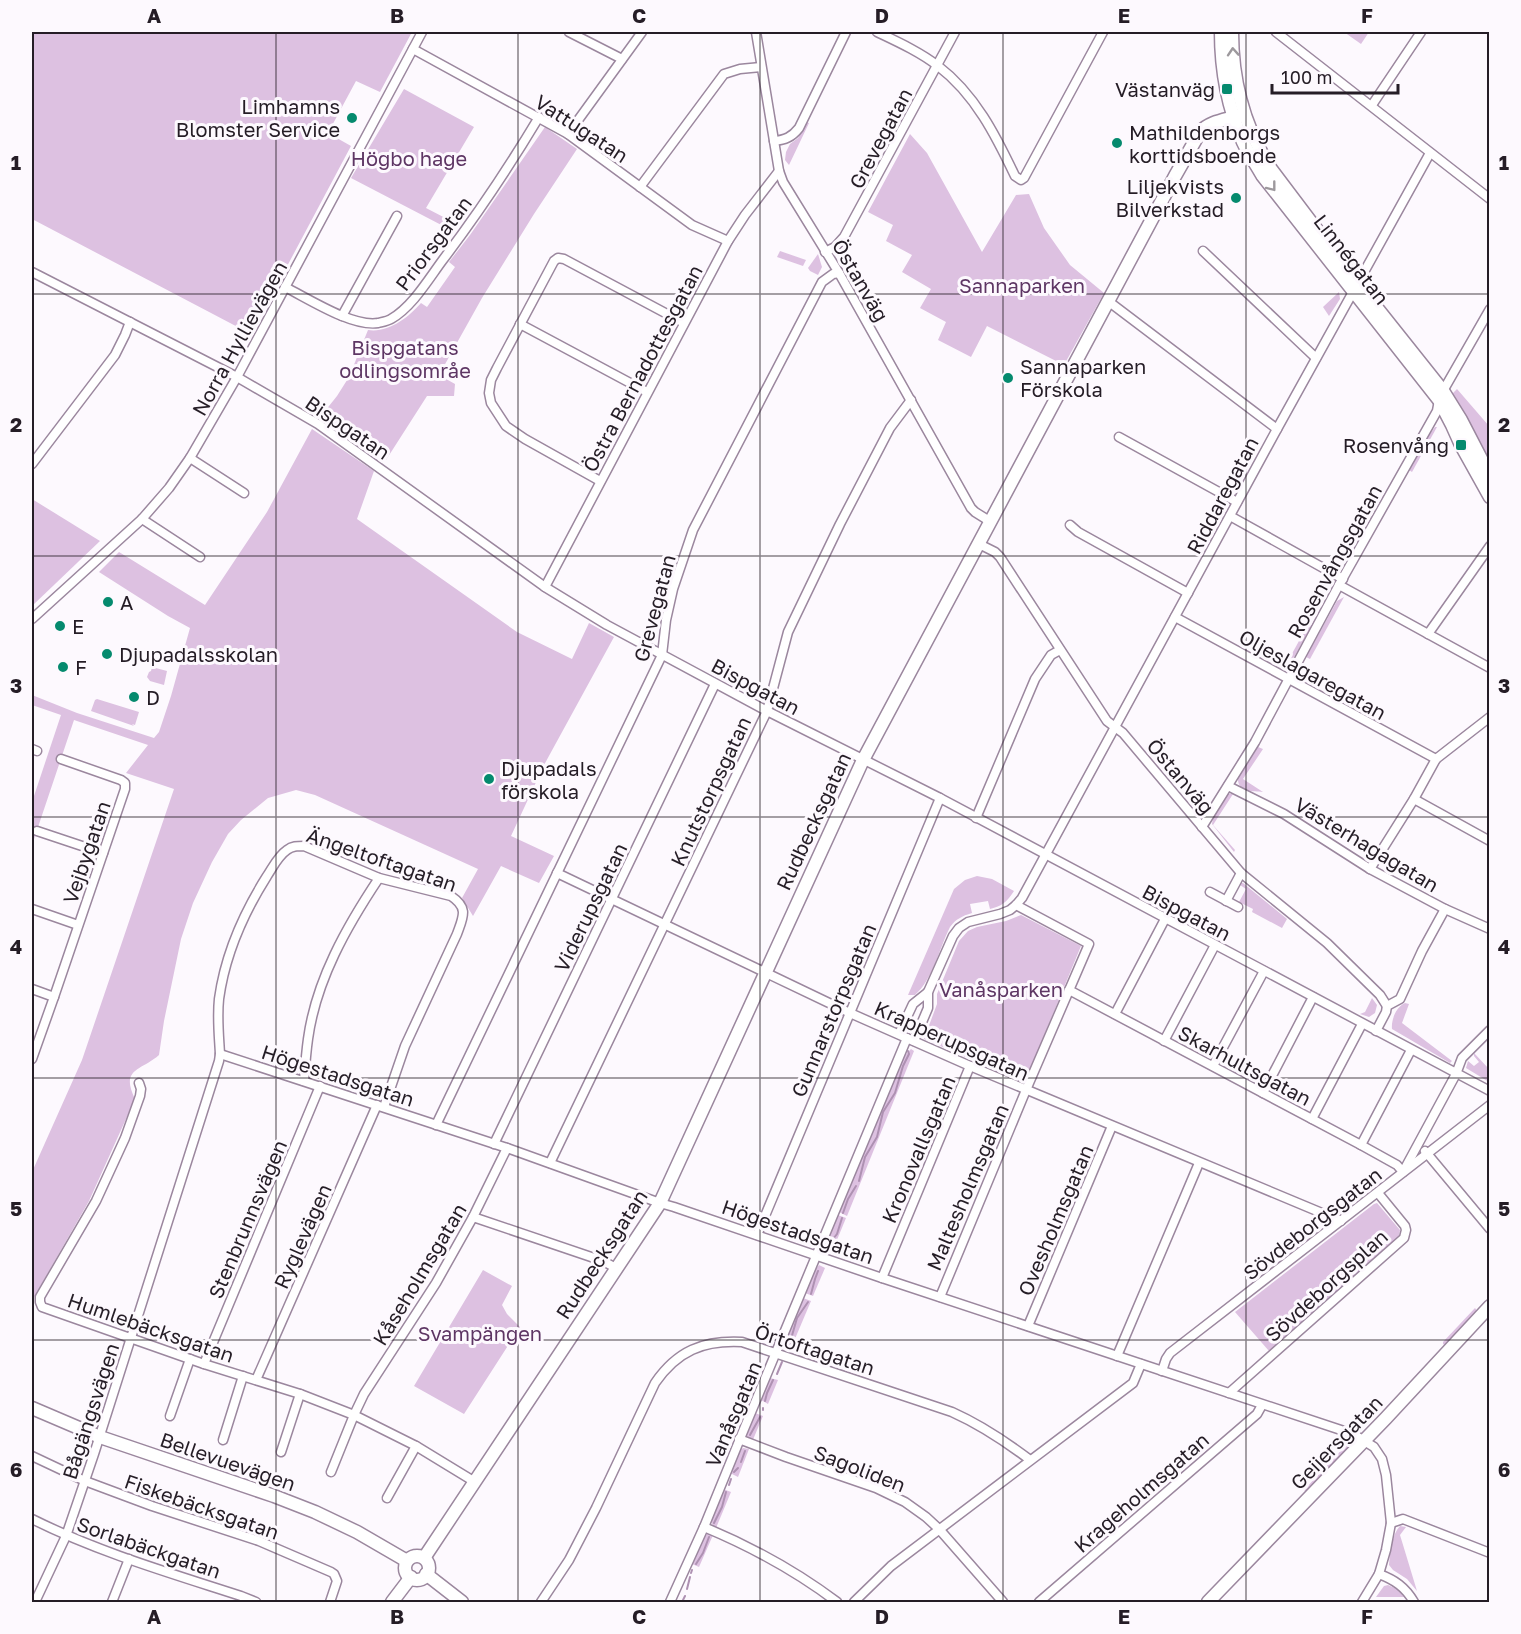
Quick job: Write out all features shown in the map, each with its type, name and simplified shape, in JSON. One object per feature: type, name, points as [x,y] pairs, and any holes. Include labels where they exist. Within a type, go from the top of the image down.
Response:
[{"type":"street","name":"Norra Hyllievägen","points":[[32,620],[142,519],[169,488],[190,458],[237,377],[422,32]]},
{"type":"street","points":[[569,32],[622,59]]},
{"type":"street","points":[[568,134],[642,32]]},
{"type":"street","name":"Östanväg","points":[[756,32],[779,171],[783,182],[838,273],[971,508],[991,522]]},
{"type":"street","points":[[774,141],[784,140],[794,135],[799,128],[846,32]]},
{"type":"street","points":[[878,32],[937,65],[957,82],[988,124],[1015,176],[1021,180],[1104,32]]},
{"type":"street","name":"Grevegatan","points":[[825,252],[835,247],[844,237],[955,32]]},
{"type":"street","name":"Linnégatan","points":[[1221,32],[1225,79],[1239,116]]},
{"type":"street","name":"Linnégatan","points":[[1232,32],[1243,143],[1262,175],[1461,420],[1490,476]]},
{"type":"street","points":[[1276,32],[1490,199]]},
{"type":"street","points":[[1372,105],[1421,32]]},
{"type":"street","name":"Vattugatan","points":[[413,49],[568,134],[692,225],[728,241]]},
{"type":"street","points":[[640,187],[724,74],[740,69],[761,67]]},
{"type":"street","name":"Rudbecksgatan","points":[[424,1558],[660,1203],[863,760],[1200,132],[1210,124],[1239,116]]},
{"type":"street","name":"Priorsgatan","points":[[285,287],[342,316],[377,323],[391,319],[425,286],[503,177],[539,117]]},
{"type":"street","name":"Riddaregatan","points":[[1046,855],[1237,502],[1430,153]]},
{"type":"street","name":"Östra Bernadottesgatan","points":[[545,587],[728,241],[779,171]]},
{"type":"street","points":[[342,316],[398,216]]},
{"type":"street","points":[[1203,252],[1316,358]]},
{"type":"street","points":[[600,481],[506,426],[491,403],[489,393],[491,380],[520,324],[554,261],[558,258],[564,259],[684,323]]},
{"type":"street","name":"Bispgatan","points":[[32,272],[237,377],[326,429],[545,587],[662,656],[940,798],[1490,1091]]},
{"type":"street","name":"Grevegatan","points":[[436,1125],[662,656],[666,620],[673,589],[693,530],[822,282],[838,273]]},
{"type":"street","points":[[1108,301],[1277,429]]},
{"type":"street","name":"Rosenvångsgatan","points":[[1202,827],[1255,742],[1490,309]]},
{"type":"street","points":[[32,464],[115,355],[130,322]]},
{"type":"street","points":[[520,324],[647,392]]},
{"type":"street","name":"Linnégatan","points":[[1441,396],[1461,445],[1490,497]]},
{"type":"street","name":"Knutstorpsgatan","points":[[550,1163],[767,711],[788,632],[873,460],[890,428],[911,400]]},
{"type":"street","points":[[1119,437],[1237,502]]},
{"type":"street","points":[[190,458],[244,493]]},
{"type":"street","points":[[1230,516],[1428,634],[1490,668]]},
{"type":"street","points":[[142,519],[200,557]]},
{"type":"street","points":[[1070,525],[1078,532],[1188,593]]},
{"type":"street","name":"Östanväg","points":[[979,544],[995,552],[999,557],[1107,721],[1123,733],[1241,873],[1327,943],[1380,995],[1387,1006]]},
{"type":"street","points":[[1428,634],[1490,546]]},
{"type":"street","name":"Oljeslagaregatan","points":[[1175,617],[1436,759]]},
{"type":"street","points":[[975,818],[1035,679],[1051,655],[1060,650]]},
{"type":"street","name":"Viderupsgatan","points":[[494,1144],[715,684]]},
{"type":"street","points":[[1370,869],[1436,759],[1490,717]]},
{"type":"street","name":"Vejbygatan","points":[[32,1059],[125,789],[125,783],[121,780],[61,759]]},
{"type":"street","name":"Västerhagagatan","points":[[1228,786],[1284,814],[1370,869],[1445,909],[1490,928]]},
{"type":"street","name":"Gunnarstorpsgatan","points":[[757,1235],[940,798]]},
{"type":"street","points":[[1414,799],[1490,841]]},
{"type":"street","points":[[37,831],[103,853]]},
{"type":"street","name":"Ängeltoftagatan","points":[[220,1054],[217,1016],[219,997],[235,937],[244,916],[280,856],[294,846],[304,846],[379,878],[451,896],[463,907],[464,916]]},
{"type":"street","points":[[907,1038],[928,1008],[928,992],[948,944],[960,928],[968,922],[1000,914],[1016,905],[1046,855]]},
{"type":"street","name":"Krapperupsgatan","points":[[557,873],[850,1013],[1026,1090],[1341,1221]]},
{"type":"street","points":[[1226,901],[1241,873]]},
{"type":"street","points":[[304,1081],[308,1037],[328,968],[349,923],[379,878]]},
{"type":"street","points":[[1210,892],[1238,907]]},
{"type":"street","name":"Maltesholmsgatan","points":[[940,1297],[1089,944],[1016,905]]},
{"type":"street","points":[[32,909],[78,925]]},
{"type":"street","points":[[1376,1031],[1387,1006],[1400,999],[1445,909]]},
{"type":"street","name":"Ryglevägen","points":[[256,1380],[464,916]]},
{"type":"street","points":[[1115,1014],[1165,919]]},
{"type":"street","points":[[1164,1041],[1215,945]]},
{"type":"street","points":[[1213,1066],[1264,971]]},
{"type":"street","points":[[32,989],[54,997]]},
{"type":"street","name":"Skarhultsgatan","points":[[1069,990],[1361,1145],[1397,1165],[1403,1172]]},
{"type":"street","points":[[907,1038],[913,1004],[928,992]]},
{"type":"street","points":[[1263,1093],[1313,997]]},
{"type":"street","points":[[1312,1119],[1362,1024]]},
{"type":"street","points":[[1403,1172],[1456,1074],[1462,1058],[1490,1030]]},
{"type":"street","name":"Vanåsgatan","points":[[670,1602],[704,1527],[907,1038]]},
{"type":"street","points":[[1361,1145],[1411,1050]]},
{"type":"street","name":"Högestadsgatan","points":[[220,1054],[507,1148],[660,1203],[1353,1434],[1364,1441]]},
{"type":"street","name":"Bågängsvägen","points":[[34,1602],[66,1536],[100,1437],[220,1054]]},
{"type":"street","name":"Kronovallsgatan","points":[[882,1278],[970,1066]]},
{"type":"street","name":"Humlebäcksgatan","points":[[138,1083],[141,1089],[140,1096],[125,1138],[96,1201],[40,1297],[42,1307],[204,1365],[300,1394],[354,1415],[416,1446],[475,1482]]},
{"type":"street","name":"Stenbrunnsvägen","points":[[204,1365],[320,1086]]},
{"type":"street","name":"Sövdeborgsgatan","points":[[1162,1371],[1170,1353],[1490,1105]]},
{"type":"street","name":"Ovesholmsgatan","points":[[1028,1326],[1112,1126]]},
{"type":"street","points":[[1418,1144],[1490,1229]]},
{"type":"street","name":"Kåseholmsgatan","points":[[331,1472],[364,1394],[436,1283],[473,1217],[507,1148]]},
{"type":"street","points":[[1117,1356],[1199,1163]]},
{"type":"street","name":"Sövdeborgsplan","points":[[1229,1393],[1404,1238],[1405,1226],[1378,1193]]},
{"type":"street","points":[[473,1217],[603,1261],[616,1268]]},
{"type":"street","name":"Geijersgatan","points":[[1208,1602],[1364,1441],[1490,1306]]},
{"type":"street","name":"Örtoftagatan","points":[[541,1602],[569,1560],[591,1519],[648,1395],[663,1372],[682,1355],[696,1347],[726,1341],[742,1342],[776,1352],[952,1412],[997,1435],[1030,1460]]},
{"type":"street","points":[[170,1416],[190,1359]]},
{"type":"street","points":[[854,1602],[891,1566],[1133,1383],[1141,1364]]},
{"type":"street","points":[[223,1440],[243,1376]]},
{"type":"street","points":[[281,1452],[300,1394]]},
{"type":"street","name":"Krageholmsgatan","points":[[1039,1602],[1257,1414],[1262,1405]]},
{"type":"street","name":"Bellevuevägen","points":[[32,1408],[100,1437],[315,1512],[357,1532],[407,1561]]},
{"type":"street","name":"Sagoliden","points":[[739,1439],[876,1488],[906,1502],[939,1529],[1003,1602]]},
{"type":"street","points":[[1362,1602],[1379,1574],[1391,1523],[1382,1459],[1374,1447],[1364,1441]]},
{"type":"street","points":[[387,1498],[416,1446]]},
{"type":"street","name":"Fiskebäcksgatan","points":[[32,1456],[85,1481],[259,1541],[331,1572],[337,1581],[330,1602]]},
{"type":"street","name":"Sorlabäckgatan","points":[[32,1520],[66,1536],[256,1602]]},
{"type":"street","points":[[1391,1523],[1403,1520],[1489,1553]]},
{"type":"street","points":[[704,1527],[782,1564],[837,1602]]},
{"type":"street","points":[[415,1556],[424,1558],[428,1564],[426,1574],[420,1579],[411,1577],[406,1571],[407,1561],[415,1556]]},
{"type":"street","points":[[112,1602],[129,1559]]},
{"type":"street","points":[[426,1574],[462,1602]]},
{"type":"street","points":[[1379,1574],[1395,1580],[1406,1589],[1414,1602]]},
{"type":"street","points":[[392,1602],[411,1577]]},
{"type":"green space","points":[[32,32],[412,32],[380,92],[356,81],[328,133],[351,146],[251,334],[32,219]]},
{"type":"green space","points":[[1344,32],[1369,32],[1361,44]]},
{"type":"green space","name":"Högbo hage","points":[[404,89],[474,127],[426,208],[453,222],[449,229],[351,178]]},
{"type":"green space","points":[[806,122],[809,123],[789,165],[785,160],[786,152],[790,144],[798,138]]},
{"type":"green space","name":"Bispgatans odlingsområe","points":[[545,127],[577,149],[482,298],[439,375],[455,384],[454,396],[427,396],[386,460],[321,416],[349,377],[368,330],[390,327],[410,314],[421,303],[427,307],[455,267],[449,262]]},
{"type":"green space","name":"Sannaparken","points":[[910,134],[927,153],[982,252],[1016,195],[1029,194],[1044,228],[1070,265],[1104,293],[1064,365],[987,326],[971,357],[938,340],[946,322],[920,308],[931,289],[902,272],[912,255],[886,241],[893,225],[868,212]]},
{"type":"green space","points":[[780,251],[806,260],[803,266],[777,257]]},
{"type":"green space","points":[[818,254],[822,267],[818,275],[808,268]]},
{"type":"green space","points":[[1339,292],[1340,299],[1329,316],[1323,307]]},
{"type":"green space","points":[[1457,389],[1489,426],[1489,463],[1477,438],[1450,396]]},
{"type":"green space","points":[[1437,427],[1412,472],[1409,470]]},
{"type":"green space","points":[[312,429],[374,471],[357,519],[517,632],[572,659],[589,623],[614,637],[544,765],[511,836],[554,856],[539,883],[501,866],[473,916],[462,898],[478,869],[315,795],[296,790],[268,798],[241,820],[228,834],[193,903],[181,939],[159,1055],[131,1076],[131,1089],[135,1099],[89,1201],[32,1301],[32,1172],[82,1060],[174,789],[126,773],[148,745],[74,720],[32,845],[32,802],[61,715],[32,705],[32,695],[77,713],[154,738],[159,732],[171,696],[190,628],[99,572],[119,552],[205,605],[267,512]]},
{"type":"green space","points":[[32,499],[100,541],[32,606]]},
{"type":"green space","points":[[1344,597],[1310,659],[1306,657],[1337,601]]},
{"type":"green space","points":[[1309,623],[1312,625],[1288,668],[1284,668]]},
{"type":"green space","points":[[152,667],[167,671],[164,685],[150,681],[147,677]]},
{"type":"green space","points":[[97,699],[139,712],[135,725],[91,711]]},
{"type":"green space","points":[[1258,747],[1263,749],[1243,779],[1263,792],[1246,790],[1238,783],[1238,778]]},
{"type":"green space","points":[[1228,794],[1233,794],[1213,825],[1235,850],[1234,852],[1212,824],[1213,818]]},
{"type":"green space","points":[[977,876],[992,879],[1014,891],[1004,903],[994,908],[990,909],[988,901],[970,904],[972,913],[960,918],[950,927],[927,981],[915,995],[908,995],[954,889],[965,880]]},
{"type":"green space","points":[[1241,883],[1287,919],[1282,928],[1252,912],[1253,909],[1239,902],[1246,889],[1240,885]]},
{"type":"green space","name":"Vanåsparken","points":[[1021,915],[1081,946],[1027,1077],[1021,1081],[924,1039],[937,1004],[937,994],[959,941],[968,931],[977,927],[1006,921]]},
{"type":"green space","points":[[1372,998],[1377,1005],[1375,1013],[1369,1017],[1360,1014],[1365,1012]]},
{"type":"green space","points":[[1405,1003],[1409,1004],[1402,1023],[1452,1061],[1450,1063],[1392,1029],[1395,1014]]},
{"type":"green space","points":[[911,1049],[914,1051],[847,1216],[839,1212],[905,1055]]},
{"type":"green space","points":[[1474,1053],[1489,1069],[1489,1082],[1466,1068],[1468,1061],[1474,1066],[1479,1062]]},
{"type":"green space","points":[[1377,1203],[1400,1230],[1399,1237],[1269,1351],[1235,1312]]},
{"type":"green space","points":[[838,1215],[846,1218],[832,1252],[826,1250],[826,1244]]},
{"type":"green space","points":[[819,1265],[825,1268],[813,1296],[805,1293]]},
{"type":"green space","name":"Svampängen","points":[[483,1270],[512,1286],[502,1305],[507,1314],[520,1327],[464,1414],[414,1386]]},
{"type":"green space","points":[[803,1298],[811,1301],[789,1353],[785,1350],[784,1344]]},
{"type":"green space","points":[[1475,1308],[1478,1312],[1446,1346],[1443,1344],[1443,1342]]},
{"type":"green space","points":[[770,1378],[778,1380],[768,1404],[761,1400]]},
{"type":"green space","points":[[755,1413],[763,1416],[752,1442],[748,1440],[747,1435]]},
{"type":"green space","points":[[1349,1442],[1349,1447],[1308,1493],[1304,1490]]},
{"type":"green space","points":[[743,1448],[749,1449],[738,1477],[730,1473],[739,1451]]},
{"type":"green space","points":[[723,1489],[731,1492],[716,1528],[711,1521]]},
{"type":"green space","points":[[1400,1526],[1406,1527],[1400,1535],[1417,1591],[1407,1579],[1389,1565],[1393,1539]]},
{"type":"green space","points":[[708,1533],[713,1535],[699,1567],[692,1564],[703,1538]]},
{"type":"green space","points":[[1388,1585],[1397,1589],[1404,1597],[1376,1597],[1384,1586]]},
{"type":"waterway","points":[[859,1181],[865,1157],[877,1137],[883,1112],[895,1093],[909,1054],[908,1051]]},
{"type":"waterway","points":[[843,1213],[856,1186]]},
{"type":"waterway","points":[[829,1244],[837,1234],[842,1218]]},
{"type":"waterway","points":[[811,1294],[818,1271]]},
{"type":"waterway","points":[[789,1346],[797,1318],[808,1302]]},
{"type":"waterway","points":[[777,1374],[782,1362]]},
{"type":"waterway","points":[[765,1401],[773,1380]]},
{"type":"waterway","points":[[750,1435],[760,1417]]},
{"type":"waterway","points":[[741,1462],[745,1451]]},
{"type":"waterway","points":[[734,1472],[738,1468]]},
{"type":"waterway","points":[[729,1485],[731,1479]]},
{"type":"waterway","points":[[714,1523],[726,1492]]},
{"type":"waterway","points":[[696,1564],[709,1537]]},
{"type":"waterway","points":[[687,1589],[690,1577]]},
{"type":"waterway","points":[[682,1602],[685,1596]]},
{"type":"place","name":"Västanväg","points":[[1227,89]]},
{"type":"place","name":"Limhamns Blomster Service","points":[[352,118]]},
{"type":"place","name":"Mathildenborgs korttidsboende","points":[[1117,143]]},
{"type":"place","name":"Liljekvists Bilverkstad","points":[[1236,198]]},
{"type":"place","name":"Sannaparken Förskola","points":[[1008,378]]},
{"type":"place","name":"Rosenvång","points":[[1461,445]]},
{"type":"place","name":"A","points":[[108,602]]},
{"type":"place","name":"E","points":[[60,626]]},
{"type":"place","name":"Djupadalsskolan","points":[[107,654]]},
{"type":"place","name":"F","points":[[63,667]]},
{"type":"place","name":"D","points":[[134,697]]},
{"type":"place","name":"Djupadals förskola","points":[[489,779]]}]
